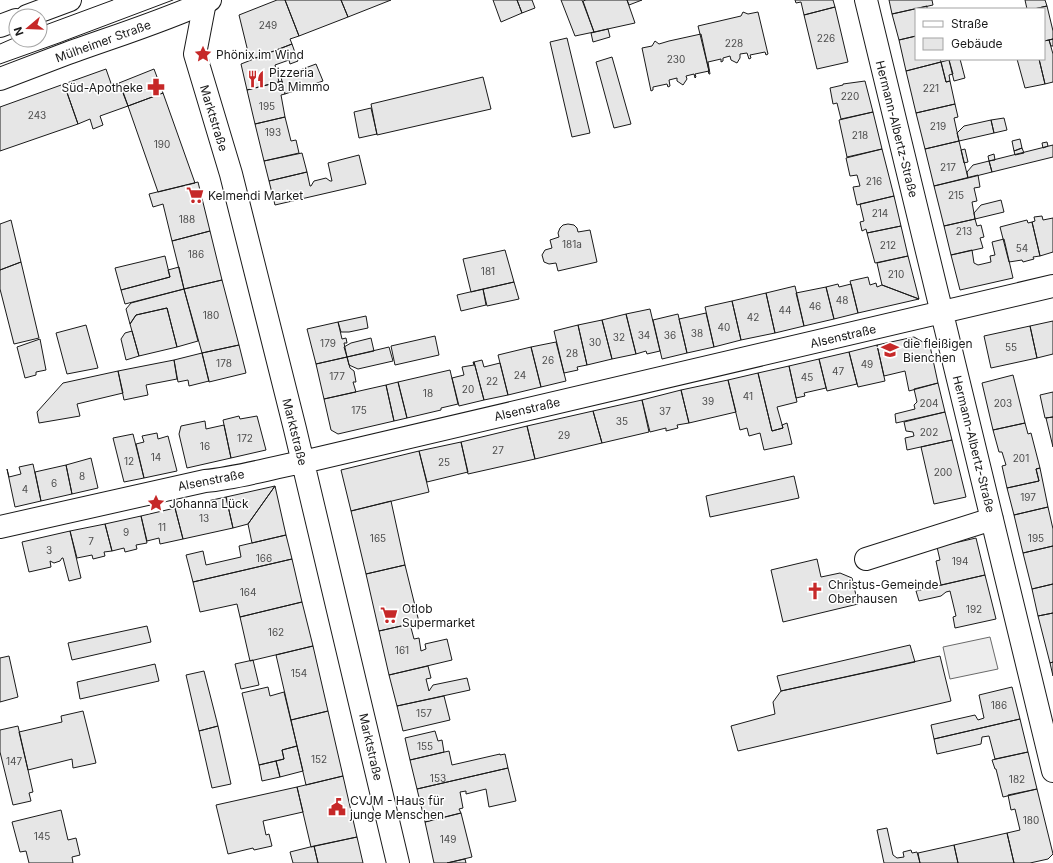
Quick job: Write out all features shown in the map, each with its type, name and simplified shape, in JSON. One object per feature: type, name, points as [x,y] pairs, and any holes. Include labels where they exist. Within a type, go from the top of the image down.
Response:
[{"type":"street","points":[[48,8],[70,0]]},
{"type":"street","name":"Hermann-Albertz-Straße","points":[[866,0],[1053,771]]},
{"type":"street","name":"Mülheimer Straße","points":[[0,79],[128,33],[188,10],[207,1]]},
{"type":"street","name":"Marktstraße","points":[[207,1],[195,54],[231,174],[303,462],[398,863]]},
{"type":"street","name":"Alsenstraße","points":[[0,527],[205,481],[303,462],[1053,286]]},
{"type":"street","points":[[866,559],[992,519]]},
{"type":"shaded area","points":[[990,637],[998,669],[950,679],[943,647]]},
{"type":"building","points":[[277,0],[285,0],[299,36],[290,39],[292,44],[250,60],[239,15]]},
{"type":"building","points":[[285,0],[341,0],[348,17],[299,36]]},
{"type":"building","points":[[341,0],[391,0],[348,17]]},
{"type":"building","points":[[493,0],[517,0],[522,13],[501,22]]},
{"type":"building","points":[[517,0],[532,0],[535,8],[522,13]]},
{"type":"building","points":[[561,0],[582,0],[594,32],[575,36]]},
{"type":"building","points":[[627,0],[635,23],[594,32],[583,1]]},
{"type":"building","points":[[627,0],[642,0],[629,5]]},
{"type":"building","points":[[795,0],[833,0],[835,7],[804,15],[801,2],[796,3]]},
{"type":"building","points":[[889,0],[932,0],[933,5],[892,14]]},
{"type":"building","points":[[1025,0],[1045,0],[1047,6],[1038,8],[1027,8]]},
{"type":"building","points":[[1047,6],[1053,31],[1053,39],[1045,41],[1045,8],[1038,8]]},
{"type":"building","points":[[835,7],[848,62],[817,69],[804,15]]},
{"type":"building","points":[[915,9],[915,36],[899,40],[892,14]]},
{"type":"building","points":[[743,12],[748,14],[758,12],[768,54],[766,55],[765,52],[750,55],[751,58],[749,59],[747,53],[740,54],[740,58],[737,63],[731,60],[730,56],[723,58],[723,61],[721,62],[721,59],[708,62],[709,74],[698,26],[741,16]]},
{"type":"building","points":[[608,29],[610,37],[593,42],[591,33]]},
{"type":"building","points":[[701,34],[709,71],[695,74],[695,78],[694,74],[686,76],[687,79],[683,85],[677,81],[677,78],[669,80],[670,86],[668,87],[667,84],[653,87],[653,90],[651,91],[642,48],[652,46],[655,41],[659,44]]},
{"type":"building","points":[[915,36],[915,60],[940,60],[941,62],[906,71],[899,40]]},
{"type":"building","points":[[567,38],[590,133],[572,137],[550,42]]},
{"type":"building","points":[[1053,39],[1053,46],[1051,46],[1049,40]]},
{"type":"building","points":[[1049,40],[1053,54],[1053,82],[1045,84],[1039,60],[1045,60],[1045,41]]},
{"type":"building","points":[[292,44],[298,61],[290,64],[289,60],[275,65],[279,82],[247,90],[241,64]]},
{"type":"building","points":[[612,57],[631,124],[614,128],[596,62]]},
{"type":"building","points":[[949,60],[960,60],[965,78],[954,81]]},
{"type":"building","points":[[949,60],[953,74],[949,75],[950,81],[946,82],[941,62]]},
{"type":"building","points":[[1017,60],[1039,60],[1045,84],[1025,88]]},
{"type":"building","points":[[941,62],[946,82],[950,81],[955,104],[916,113],[906,71]]},
{"type":"building","points":[[316,64],[323,81],[285,94],[281,77]]},
{"type":"building","points":[[106,69],[113,89],[121,86],[128,106],[100,116],[103,125],[93,129],[90,119],[78,124],[64,84]]},
{"type":"building","points":[[154,69],[163,93],[128,106],[119,83]]},
{"type":"building","points":[[483,77],[491,109],[377,135],[371,104]]},
{"type":"building","points":[[282,81],[285,94],[281,95],[285,117],[255,124],[247,90]]},
{"type":"building","points":[[865,81],[873,112],[841,119],[837,103],[833,104],[830,88],[843,84]]},
{"type":"building","points":[[64,84],[78,124],[0,151],[0,107]]},
{"type":"building","points":[[163,93],[195,183],[158,192],[128,106]]},
{"type":"building","points":[[955,104],[958,117],[954,118],[959,141],[925,149],[916,113]]},
{"type":"building","points":[[371,108],[377,134],[359,138],[354,112]]},
{"type":"building","points":[[873,112],[882,149],[847,157],[839,120]]},
{"type":"building","points":[[285,117],[291,141],[296,140],[299,153],[264,161],[255,124]]},
{"type":"building","points":[[1004,118],[1007,130],[994,133],[991,120]]},
{"type":"building","points":[[991,120],[994,133],[959,141],[957,133],[964,126]]},
{"type":"building","points":[[1020,139],[1022,148],[1014,151],[1012,141]]},
{"type":"building","points":[[959,141],[968,178],[934,186],[925,149]]},
{"type":"building","points":[[1047,142],[1048,146],[1043,148],[1042,143]]},
{"type":"building","points":[[1053,145],[1053,157],[992,172],[989,161]]},
{"type":"building","points":[[1022,148],[1024,153],[1015,155],[1014,151]]},
{"type":"building","points":[[882,149],[894,196],[857,205],[853,187],[860,186],[857,175],[850,176],[846,158]]},
{"type":"building","points":[[965,149],[968,162],[964,163],[961,150]]},
{"type":"building","points":[[302,153],[307,172],[269,181],[264,161]]},
{"type":"building","points":[[994,154],[995,160],[989,161],[988,156]]},
{"type":"building","points":[[359,155],[366,184],[275,205],[269,181],[307,172],[310,186],[314,181],[326,178],[332,181],[328,163]]},
{"type":"building","points":[[989,161],[992,172],[968,178],[967,172],[973,165]]},
{"type":"building","points":[[978,175],[980,187],[974,188],[977,201],[972,202],[975,219],[944,226],[934,186]]},
{"type":"building","points":[[198,182],[210,231],[172,241],[163,204],[153,207],[149,194]]},
{"type":"building","points":[[894,196],[901,226],[867,233],[866,229],[862,231],[860,222],[864,221],[860,204]]},
{"type":"building","points":[[1001,200],[1004,212],[975,219],[974,213],[981,205]]},
{"type":"building","points":[[1042,216],[1043,220],[1053,218],[1053,252],[1040,256],[1032,222],[1035,221],[1034,217]]},
{"type":"building","points":[[975,219],[977,226],[981,225],[984,237],[980,238],[983,248],[951,255],[944,226]]},
{"type":"building","points":[[11,220],[21,262],[0,270],[0,224]]},
{"type":"building","points":[[1027,220],[1028,223],[1032,222],[1040,256],[1033,257],[1034,259],[1023,262],[1022,260],[1009,262],[1000,227]]},
{"type":"building","points":[[563,225],[574,225],[578,232],[590,230],[597,262],[558,271],[556,263],[549,264],[544,262],[542,255],[545,250],[552,248],[550,240],[559,237],[558,233],[560,228]]},
{"type":"building","points":[[901,226],[908,256],[875,263],[867,233]]},
{"type":"building","points":[[210,231],[222,280],[184,289],[172,241]]},
{"type":"building","points":[[1004,239],[1013,278],[960,290],[951,255],[972,250],[974,263],[978,265],[991,262],[990,256],[995,255],[992,242]]},
{"type":"building","points":[[505,250],[514,282],[471,292],[463,259]]},
{"type":"building","points":[[165,256],[170,277],[121,290],[115,268]]},
{"type":"building","points":[[908,256],[919,299],[882,285],[877,263]]},
{"type":"building","points":[[21,262],[39,338],[14,344],[0,289],[0,270]]},
{"type":"building","points":[[179,267],[184,289],[125,304],[121,290],[170,277],[168,270]]},
{"type":"building","points":[[868,277],[870,285],[876,283],[877,287],[882,285],[919,299],[858,313],[850,281]]},
{"type":"building","points":[[222,280],[239,345],[202,353],[184,289]]},
{"type":"building","points":[[514,282],[519,299],[487,306],[483,289]]},
{"type":"building","points":[[838,284],[839,287],[851,284],[858,313],[834,319],[826,287]]},
{"type":"building","points":[[795,286],[804,326],[775,333],[766,293]]},
{"type":"building","points":[[826,287],[834,319],[804,326],[796,293]]},
{"type":"building","points":[[184,289],[198,341],[177,347],[167,308],[136,315],[130,324],[126,309],[131,303]]},
{"type":"building","points":[[483,289],[486,305],[461,311],[457,295]]},
{"type":"building","points":[[766,293],[775,333],[741,340],[732,301]]},
{"type":"building","points":[[732,301],[741,340],[714,347],[705,307]]},
{"type":"building","points":[[167,308],[177,347],[139,356],[130,324],[136,315]]},
{"type":"building","points":[[650,309],[660,351],[647,354],[646,351],[636,354],[626,314]]},
{"type":"building","points":[[706,313],[714,347],[687,353],[679,319]]},
{"type":"building","points":[[626,314],[636,354],[612,359],[602,320]]},
{"type":"building","points":[[678,314],[687,353],[662,359],[653,320]]},
{"type":"building","points":[[366,316],[368,328],[341,332],[338,322]]},
{"type":"building","points":[[602,320],[612,359],[587,365],[578,325]]},
{"type":"building","points":[[1053,321],[1053,354],[1037,358],[1030,326]]},
{"type":"building","points":[[338,322],[342,339],[346,338],[347,343],[344,343],[347,357],[316,364],[307,329]]},
{"type":"building","points":[[86,325],[98,368],[67,374],[56,333]]},
{"type":"building","points":[[578,325],[587,365],[577,367],[578,370],[564,373],[554,331]]},
{"type":"building","points":[[1030,326],[1037,358],[991,368],[984,336]]},
{"type":"building","points":[[132,331],[139,356],[126,360],[121,339],[125,333]]},
{"type":"building","points":[[435,336],[439,355],[395,365],[391,346]]},
{"type":"building","points":[[914,337],[930,346],[938,383],[909,391],[905,371],[884,376],[877,345]]},
{"type":"building","points":[[371,338],[374,351],[347,357],[344,347],[351,343]]},
{"type":"building","points":[[40,339],[46,370],[36,372],[36,375],[25,378],[17,347]]},
{"type":"building","points":[[556,342],[566,381],[541,387],[531,347]]},
{"type":"building","points":[[239,345],[246,373],[209,382],[202,353]]},
{"type":"building","points":[[877,345],[885,381],[858,387],[849,352]]},
{"type":"building","points":[[389,347],[393,361],[358,369],[349,365],[347,357]]},
{"type":"building","points":[[531,347],[541,387],[508,395],[498,355]]},
{"type":"building","points":[[849,352],[857,384],[827,391],[819,359]]},
{"type":"building","points":[[202,353],[209,381],[189,386],[188,380],[178,382],[174,360]]},
{"type":"building","points":[[347,357],[350,368],[354,371],[356,382],[353,382],[356,392],[324,399],[316,364]]},
{"type":"building","points":[[819,359],[826,388],[804,393],[805,396],[796,398],[789,366]]},
{"type":"building","points":[[174,360],[177,379],[146,385],[148,395],[124,400],[118,371]]},
{"type":"building","points":[[482,360],[484,367],[500,363],[508,395],[484,400],[474,362]]},
{"type":"building","points":[[474,362],[484,400],[459,406],[452,378],[464,375],[462,367],[474,365]]},
{"type":"building","points":[[789,366],[797,402],[777,407],[783,428],[772,431],[758,373]]},
{"type":"building","points":[[450,370],[458,404],[441,408],[441,410],[407,418],[398,382]]},
{"type":"building","points":[[118,371],[123,393],[77,404],[80,416],[39,423],[37,412],[63,383]]},
{"type":"building","points":[[758,373],[772,431],[783,428],[782,425],[787,423],[792,444],[764,450],[760,433],[749,436],[747,428],[740,430],[728,380]]},
{"type":"building","points":[[1013,375],[1025,423],[993,430],[982,383]]},
{"type":"building","points":[[728,380],[736,412],[689,423],[681,390]]},
{"type":"building","points":[[398,382],[407,418],[394,421],[386,385]]},
{"type":"building","points":[[938,383],[945,412],[896,423],[895,414],[915,409],[914,405],[917,402],[914,389]]},
{"type":"building","points":[[386,385],[394,421],[338,434],[331,430],[324,399]]},
{"type":"building","points":[[681,390],[689,423],[677,425],[678,428],[666,431],[666,428],[650,432],[642,400]]},
{"type":"building","points":[[1053,392],[1053,417],[1045,418],[1040,395]]},
{"type":"building","points":[[642,400],[649,432],[602,443],[593,411]]},
{"type":"building","points":[[593,411],[602,443],[535,459],[527,426]]},
{"type":"building","points":[[945,412],[952,440],[907,450],[905,438],[914,436],[913,432],[906,431],[904,422]]},
{"type":"building","points":[[239,416],[240,419],[257,416],[266,450],[231,458],[223,420]]},
{"type":"building","points":[[1053,417],[1053,447],[1046,418]]},
{"type":"building","points":[[205,421],[206,429],[224,425],[231,458],[187,468],[179,434],[181,426]]},
{"type":"building","points":[[1025,423],[1028,434],[1031,433],[1040,468],[1036,469],[1039,481],[1007,488],[1002,466],[1006,465],[1002,452],[999,452],[993,430]]},
{"type":"building","points":[[527,426],[535,459],[468,474],[461,442]]},
{"type":"building","points":[[157,433],[158,439],[168,436],[177,471],[144,478],[136,444],[144,442],[142,436]]},
{"type":"building","points":[[133,434],[144,478],[124,482],[113,438]]},
{"type":"building","points":[[952,440],[966,497],[934,504],[921,447]]},
{"type":"building","points":[[461,442],[468,472],[427,482],[419,451]]},
{"type":"building","points":[[419,451],[429,492],[351,511],[341,470]]},
{"type":"building","points":[[91,458],[98,488],[72,494],[66,465]]},
{"type":"building","points":[[33,464],[41,501],[15,507],[7,469],[9,477],[21,474],[19,467]]},
{"type":"building","points":[[66,465],[72,494],[41,501],[35,472]]},
{"type":"building","points":[[1040,468],[1048,507],[1014,515],[1007,488],[1039,481],[1036,469]]},
{"type":"building","points":[[794,476],[799,498],[710,517],[706,496]]},
{"type":"building","points":[[275,486],[248,524],[233,528],[226,497]]},
{"type":"building","points":[[275,486],[286,535],[252,543],[248,524]]},
{"type":"building","points":[[226,497],[233,528],[183,539],[175,508]]},
{"type":"building","points":[[391,501],[405,565],[366,574],[351,511]]},
{"type":"building","points":[[1048,507],[1053,529],[1053,546],[1023,553],[1014,515]]},
{"type":"building","points":[[175,508],[183,539],[160,544],[159,538],[147,541],[141,516]]},
{"type":"building","points":[[141,516],[147,543],[136,545],[137,549],[125,552],[124,548],[112,551],[105,524]]},
{"type":"building","points":[[105,524],[112,551],[104,552],[105,556],[93,559],[92,555],[77,558],[70,531]]},
{"type":"building","points":[[70,531],[81,578],[69,581],[63,558],[54,563],[50,561],[51,567],[29,572],[22,542]]},
{"type":"building","points":[[286,535],[292,559],[193,582],[186,555],[203,551],[206,565],[241,557],[239,546]]},
{"type":"building","points":[[976,538],[985,575],[941,585],[936,561],[940,560],[937,547]]},
{"type":"building","points":[[1053,546],[1053,584],[1032,589],[1023,553]]},
{"type":"building","points":[[292,559],[302,602],[240,617],[237,604],[200,612],[193,582]]},
{"type":"building","name":"Christus-Gemeinde Oberhausen","points":[[817,559],[821,577],[840,573],[852,578],[858,604],[783,622],[771,570]]},
{"type":"building","points":[[405,565],[419,622],[379,631],[366,574]]},
{"type":"building","points":[[985,575],[996,619],[955,628],[953,617],[956,616],[950,591],[941,596],[919,601],[916,591]]},
{"type":"building","points":[[1053,584],[1053,613],[1038,616],[1032,589]]},
{"type":"building","points":[[302,602],[313,646],[250,661],[240,617]]},
{"type":"building","points":[[1053,613],[1053,662],[1050,663],[1038,616]]},
{"type":"building","points":[[410,624],[414,639],[419,638],[421,651],[426,649],[425,644],[447,639],[452,660],[389,675],[379,631]]},
{"type":"building","points":[[147,626],[151,642],[72,660],[68,643]]},
{"type":"building","points":[[910,645],[915,662],[781,691],[777,676]]},
{"type":"building","points":[[313,646],[328,711],[291,720],[276,655]]},
{"type":"building","points":[[9,656],[18,697],[0,702],[0,658]]},
{"type":"building","points":[[940,656],[951,701],[738,751],[731,726],[775,714],[773,702],[781,691]]},
{"type":"building","points":[[253,660],[259,685],[241,689],[235,664]]},
{"type":"building","points":[[1053,662],[1053,676],[1050,663]]},
{"type":"building","points":[[155,664],[159,681],[80,699],[77,682]]},
{"type":"building","points":[[428,666],[431,678],[426,679],[429,691],[433,685],[467,678],[470,690],[397,706],[389,675]]},
{"type":"building","points":[[204,671],[218,726],[199,731],[186,675]]},
{"type":"building","points":[[268,687],[270,696],[284,692],[297,746],[282,750],[284,759],[259,765],[242,693]]},
{"type":"building","points":[[1012,687],[1020,719],[934,739],[931,725],[975,715],[978,720],[984,718],[979,695]]},
{"type":"building","points":[[444,696],[450,720],[403,731],[397,706]]},
{"type":"building","points":[[83,711],[96,763],[73,768],[72,759],[28,770],[19,732],[62,722],[61,716]]},
{"type":"building","points":[[328,711],[343,776],[306,785],[291,720]]},
{"type":"building","points":[[1020,719],[1028,752],[995,759],[989,736],[982,737],[981,744],[937,754],[934,739]]},
{"type":"building","points":[[18,726],[33,792],[29,793],[31,801],[13,805],[0,752],[0,730]]},
{"type":"building","points":[[218,726],[231,784],[212,788],[199,731]]},
{"type":"building","points":[[435,731],[438,741],[442,740],[444,752],[410,760],[405,738]]},
{"type":"building","points":[[297,746],[303,771],[280,777],[276,761],[284,759],[282,750]]},
{"type":"building","points":[[449,751],[452,765],[505,754],[508,768],[417,789],[410,760]]},
{"type":"building","points":[[1028,752],[1037,789],[1003,797],[996,769],[992,760]]},
{"type":"building","points":[[276,761],[280,777],[262,781],[259,765]]},
{"type":"building","points":[[508,768],[516,801],[489,807],[486,789],[466,794],[466,791],[460,792],[463,808],[459,809],[461,813],[425,822],[417,789]]},
{"type":"building","points":[[343,776],[357,837],[311,847],[297,787]]},
{"type":"building","points":[[297,787],[303,812],[263,821],[266,835],[269,834],[272,846],[254,850],[253,848],[228,854],[216,805]]},
{"type":"building","points":[[1037,789],[1053,854],[1048,859],[1030,863],[1014,863],[1007,833],[1020,830],[1015,809],[1011,810],[1008,795]]},
{"type":"building","points":[[61,810],[68,840],[76,838],[80,855],[72,857],[73,863],[29,863],[26,851],[20,852],[12,822]]},
{"type":"building","points":[[461,813],[472,857],[447,863],[434,863],[425,822]]},
{"type":"building","points":[[887,828],[893,855],[897,858],[904,857],[903,852],[911,850],[912,853],[917,852],[920,863],[884,863],[877,830]]},
{"type":"building","points":[[1007,833],[1014,863],[958,863],[954,845]]},
{"type":"building","points":[[357,837],[363,863],[318,863],[314,846]]},
{"type":"building","points":[[954,845],[958,863],[920,863],[918,853]]},
{"type":"building","points":[[314,846],[318,863],[293,863],[290,852]]},
{"type":"building","points":[[465,859],[466,863],[447,863]]},
{"type":"tram line","points":[[48,24],[113,0]]},
{"type":"tram line","points":[[0,64],[173,0]]},
{"type":"tram line","points":[[0,44],[8,40]]},
{"type":"place","name":"Phönix im Wind","points":[[203,54]]},
{"type":"place","name":"Pizzeria Da Mimmo","points":[[256,79]]},
{"type":"place","name":"Süd-Apotheke","points":[[156,87]]},
{"type":"place","name":"Kelmendi Market","points":[[195,195]]},
{"type":"place","name":"die fleißigen Bienchen","points":[[890,350]]},
{"type":"place","name":"Johanna Lück","points":[[156,503]]},
{"type":"place","name":"Christus-Gemeinde Oberhausen","points":[[815,591]]},
{"type":"place","name":"Otlob Supermarket","points":[[389,615]]},
{"type":"place","name":"CVJM - Haus für junge Menschen","points":[[337,807]]}]
